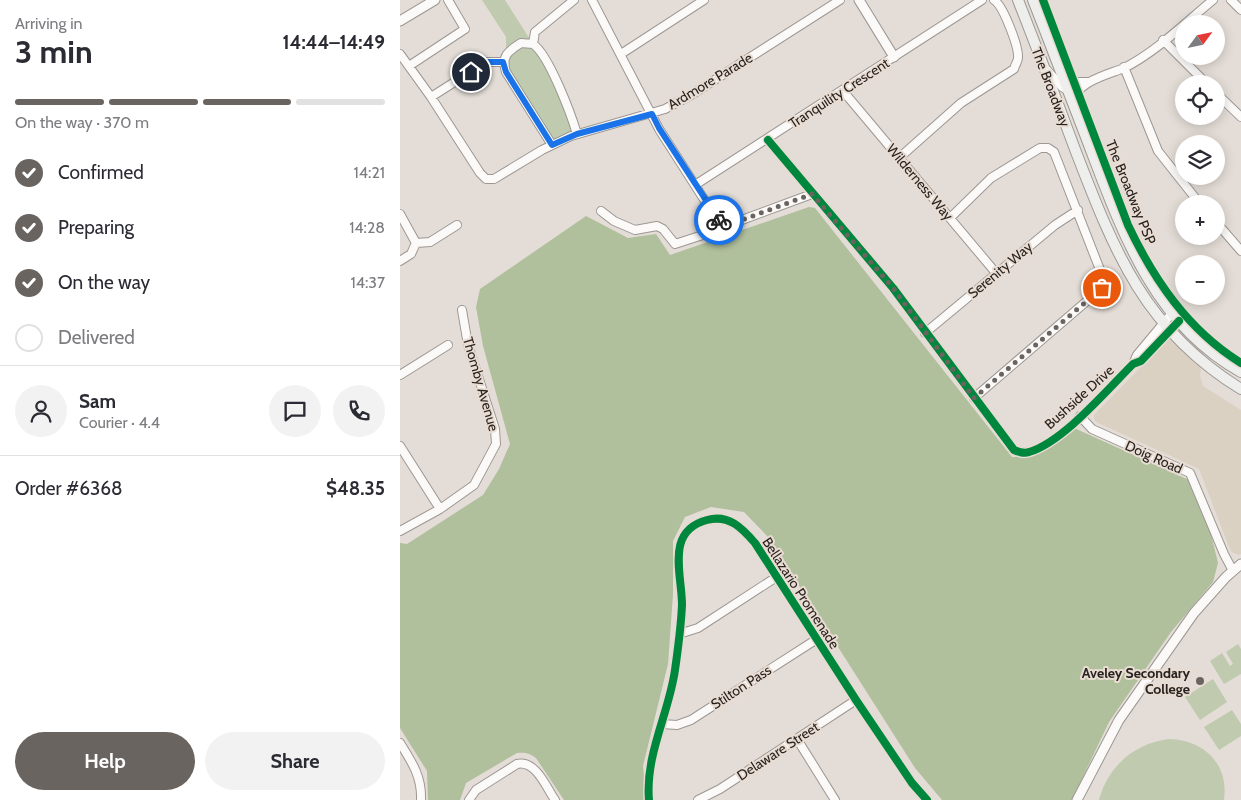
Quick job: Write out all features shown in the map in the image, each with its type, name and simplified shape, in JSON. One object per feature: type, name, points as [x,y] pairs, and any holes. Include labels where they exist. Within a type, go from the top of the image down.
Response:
[{"type":"main road","name":"The Broadway","points":[[1018,0],[1113,244],[1127,272],[1169,331],[1208,367],[1241,389]]},
{"type":"main road","name":"The Broadway","points":[[1033,0],[1126,238],[1140,268],[1172,313],[1214,354],[1241,372]]},
{"type":"main road","name":"The Broadway","points":[[1068,86],[1064,96],[1087,156],[1088,167],[1085,174]]},
{"type":"street","points":[[400,21],[435,0]]},
{"type":"street","points":[[409,66],[465,30],[448,0]]},
{"type":"street","points":[[533,44],[535,32],[574,0]]},
{"type":"street","points":[[592,0],[659,128],[716,218],[723,223],[731,224],[812,194]]},
{"type":"street","points":[[621,54],[704,0]]},
{"type":"street","name":"Ardmore Parade","points":[[401,54],[480,173],[486,179],[494,179],[552,145],[577,134],[652,114],[691,94],[840,0]]},
{"type":"street","points":[[859,0],[894,57]]},
{"type":"street","name":"Tranquility Crescent","points":[[695,185],[768,140],[982,0]]},
{"type":"street","points":[[899,158],[961,103],[1014,68],[1018,59],[1017,50],[1002,10],[994,0]]},
{"type":"street","points":[[1042,64],[1068,86],[1091,82],[1138,60],[1213,0]]},
{"type":"street","points":[[1231,0],[1241,10]]},
{"type":"street","points":[[400,28],[412,15]]},
{"type":"street","points":[[1163,40],[1198,75]]},
{"type":"street","points":[[552,145],[506,72],[503,62],[510,50],[521,43],[533,44],[542,54],[563,97],[577,134]]},
{"type":"street","points":[[431,98],[486,62],[503,62]]},
{"type":"street","points":[[1124,67],[1158,150],[1193,195]]},
{"type":"street","name":"Wilderness Way","points":[[843,91],[996,273]]},
{"type":"street","points":[[1225,102],[1241,117]]},
{"type":"street","name":"Bushside Drive","points":[[768,140],[893,288],[1009,447],[1023,453],[1043,445],[1080,416],[1133,364],[1141,361],[1180,321]]},
{"type":"street","points":[[950,218],[991,178],[1040,148],[1048,148],[1054,152],[1104,280],[1102,288],[974,398]]},
{"type":"street","name":"Serenity Way","points":[[924,333],[1055,225],[1078,210]]},
{"type":"street","points":[[601,211],[614,222],[635,230],[657,226],[663,229],[676,244],[715,231],[723,223]]},
{"type":"street","points":[[400,214],[416,243]]},
{"type":"street","points":[[416,243],[430,242],[457,225]]},
{"type":"street","points":[[1225,232],[1241,251]]},
{"type":"street","points":[[400,262],[411,254],[416,243]]},
{"type":"street","name":"Thomby Avenue","points":[[400,531],[440,509],[474,485],[496,444],[495,429],[468,345],[462,310]]},
{"type":"street","name":"Bushside Drive","points":[[1133,364],[1136,354],[1172,313]]},
{"type":"street","points":[[400,374],[448,345]]},
{"type":"street","name":"Doig Road","points":[[1080,416],[1092,429],[1190,473],[1224,554],[1233,570]]},
{"type":"street","points":[[400,446],[440,509]]},
{"type":"street","name":"Bellazario Promenade","points":[[649,800],[648,782],[675,671],[682,604],[678,549],[684,534],[700,522],[716,517],[730,520],[749,536],[778,576],[856,700],[912,783],[927,800]]},
{"type":"street","points":[[1076,800],[1119,720],[1194,613],[1233,570],[1241,564]]},
{"type":"street","points":[[679,634],[698,628],[778,576]]},
{"type":"street","name":"Stilton Pass","points":[[662,724],[676,725],[690,720],[817,638]]},
{"type":"street","name":"Delaware Street","points":[[698,800],[720,789],[856,700]]},
{"type":"street","points":[[797,738],[835,800]]},
{"type":"street","points":[[400,743],[414,764],[420,781],[421,800]]},
{"type":"street","points":[[469,800],[476,790],[524,762],[532,766],[555,800]]},
{"type":"shaded area","points":[[1176,331],[1183,333],[1203,352],[1200,376],[1203,386],[1241,410],[1241,554],[1239,555],[1231,552],[1199,469],[1096,422],[1094,419],[1094,415]]},
{"type":"green space","points":[[482,0],[505,0],[533,44],[537,47],[577,134],[552,145],[506,72],[506,37]]},
{"type":"green space","points":[[809,207],[815,208],[1012,457],[1031,457],[1074,428],[1189,480],[1210,530],[1218,563],[1213,582],[1171,632],[1109,722],[1072,800],[942,800],[915,768],[768,537],[744,512],[711,507],[685,517],[673,541],[673,594],[668,664],[643,766],[646,800],[564,800],[536,758],[529,754],[517,753],[466,783],[460,800],[428,800],[427,771],[400,728],[400,543],[407,544],[483,495],[499,469],[510,444],[483,346],[476,307],[480,289],[586,216],[628,238],[656,234],[670,255]]},
{"type":"green space","points":[[1238,644],[1241,649],[1241,674],[1224,684],[1210,661],[1222,653],[1230,666],[1233,664],[1226,652]]},
{"type":"green space","points":[[1213,679],[1227,702],[1200,720],[1185,697]]},
{"type":"green space","points":[[1232,710],[1241,724],[1241,736],[1219,750],[1204,727]]},
{"type":"green space","points":[[1169,739],[1182,740],[1193,744],[1212,756],[1222,775],[1225,787],[1224,800],[1099,800],[1109,777],[1125,758],[1145,745]]},
{"type":"cycle path","name":"The Broadway PSP","points":[[1043,0],[1128,225],[1138,245],[1174,302],[1205,335],[1241,363]]},
{"type":"cycle path","points":[[768,140],[893,288],[1014,450],[1027,453],[1056,438],[1098,401],[1133,364],[1141,361],[1179,321]]},
{"type":"cycle path","points":[[649,800],[649,783],[654,750],[675,670],[682,605],[679,567],[681,544],[685,534],[694,526],[707,520],[715,519],[722,519],[734,524],[755,543],[856,700],[912,783],[927,800]]},
{"type":"way so far","points":[[719,220],[723,223],[731,224],[812,194],[893,288],[924,333],[974,398],[1102,288]]},
{"type":"place","name":"Aveley Secondary College","points":[[1200,681]]},
{"type":"route","points":[[471,72],[486,62],[503,62],[506,72],[552,145],[577,134],[652,114],[659,128],[719,220]]}]
